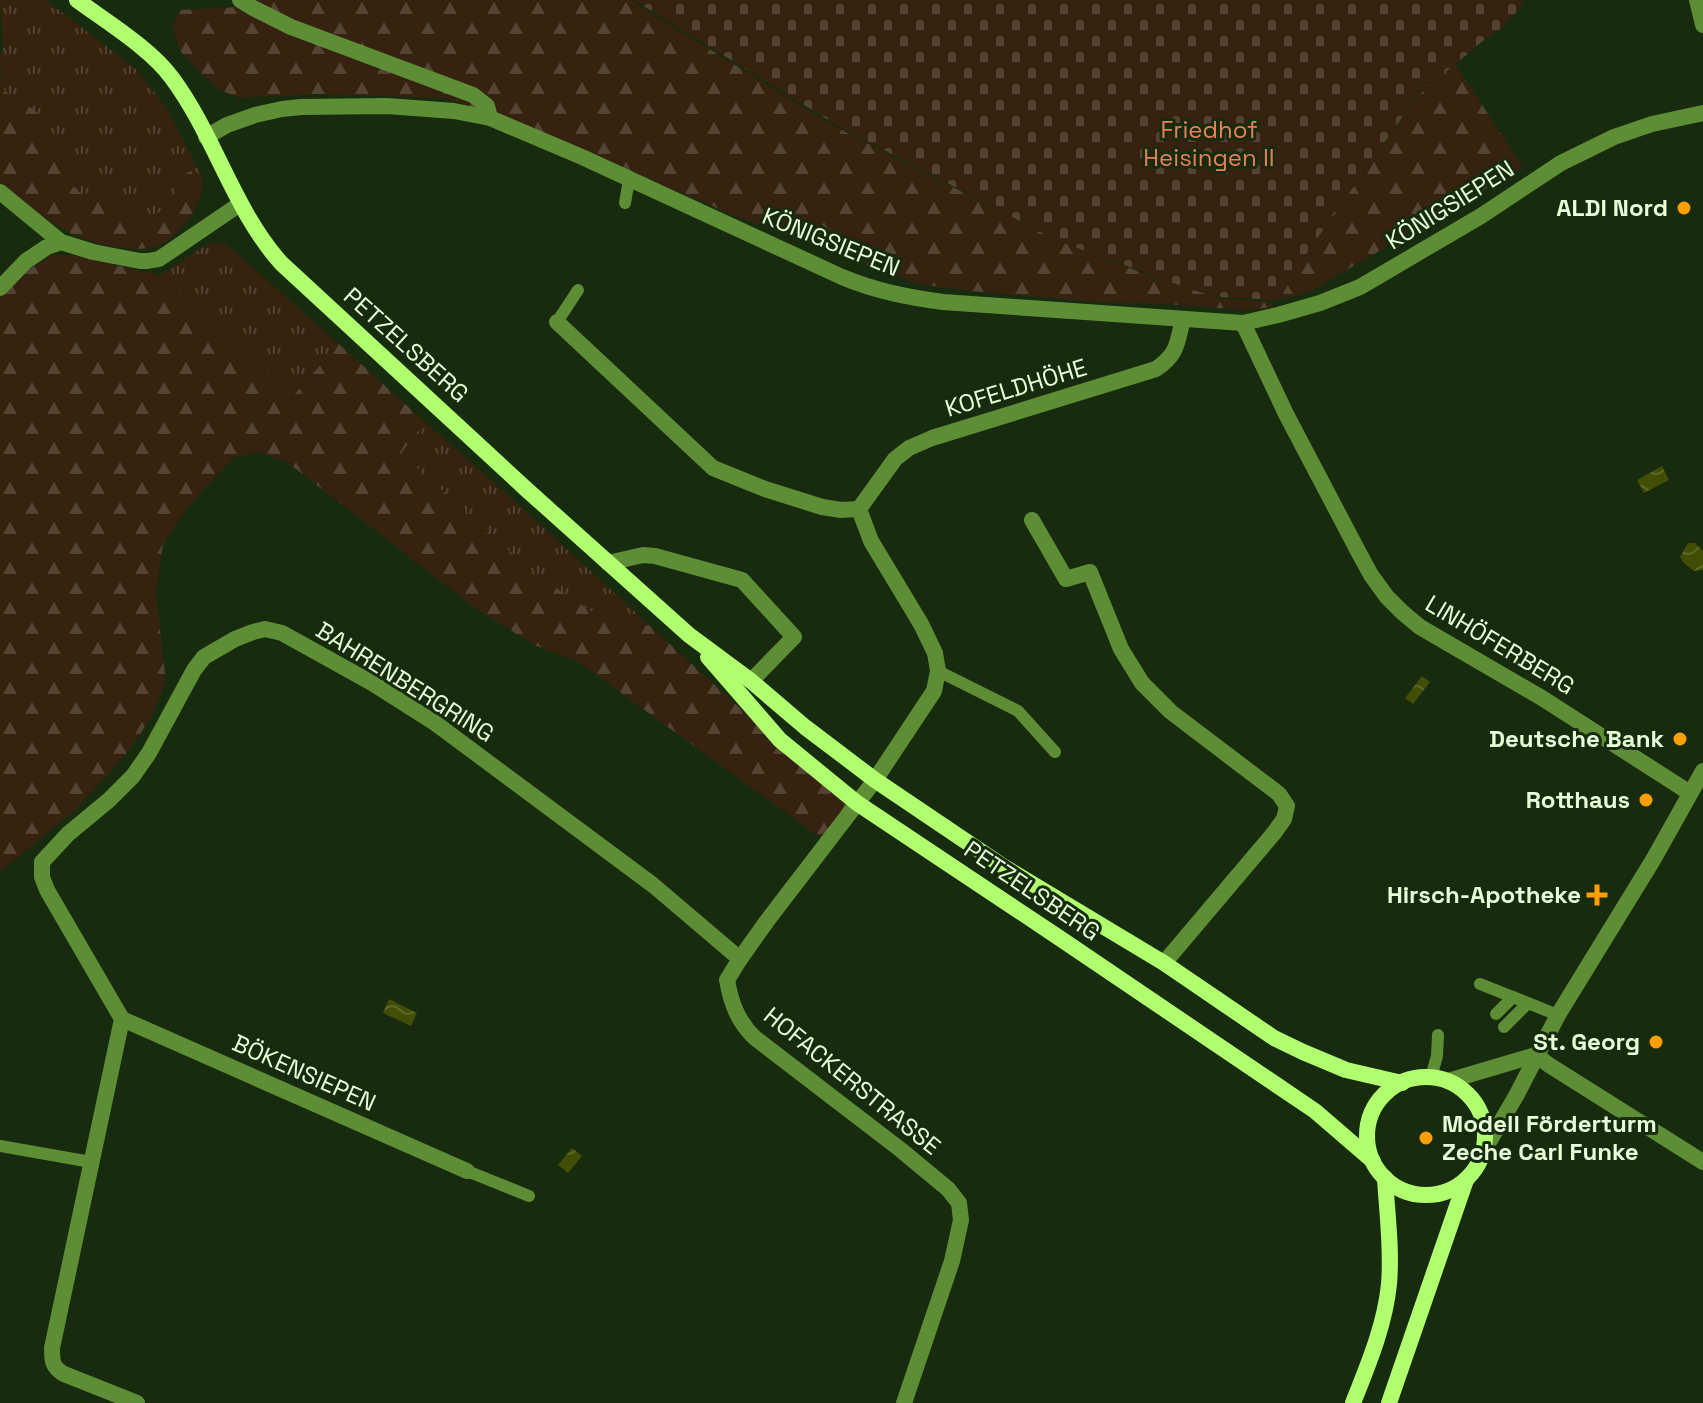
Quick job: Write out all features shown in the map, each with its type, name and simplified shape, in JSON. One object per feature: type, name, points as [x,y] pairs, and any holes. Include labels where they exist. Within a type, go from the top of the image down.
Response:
[{"type":"main road","points":[[77,0],[145,51],[170,75],[206,137]]},
{"type":"main road","name":"PETZELSBERG","points":[[206,137],[240,204],[265,245],[281,263],[689,635],[751,681],[805,727],[875,780],[1001,865],[1164,963],[1274,1038],[1346,1070],[1402,1083]]},
{"type":"main road","name":"PETZELSBERG","points":[[689,635],[780,740],[857,803],[1315,1111],[1373,1161]]},
{"type":"main road","points":[[1389,1403],[1466,1180],[1486,1147],[1484,1123],[1475,1103],[1448,1081],[1431,1077],[1413,1079],[1383,1096],[1371,1116],[1368,1139],[1373,1161],[1385,1178],[1410,1193],[1425,1195],[1440,1194],[1466,1180]]},
{"type":"main road","points":[[1353,1403],[1374,1349],[1389,1287],[1385,1178]]},
{"type":"street","points":[[240,0],[291,27],[473,95],[487,106],[490,118]]},
{"type":"street","points":[[1697,0],[1703,25]]},
{"type":"street","name":"KÖNIGSIEPEN","points":[[206,137],[246,118],[291,108],[387,106],[454,111],[490,118],[582,157],[878,291],[943,302],[1243,323],[1320,303],[1360,287],[1481,216],[1561,163],[1614,137],[1703,113]]},
{"type":"street","points":[[0,192],[61,242],[93,252],[148,261],[159,259],[240,204]]},
{"type":"street","points":[[0,288],[26,261],[61,242]]},
{"type":"street","name":"KOFELDHÖHE","points":[[859,509],[895,459],[909,448],[932,438],[1156,369],[1169,360],[1176,350],[1183,319]]},
{"type":"street","points":[[557,322],[713,468],[822,507],[859,509],[871,541],[921,624],[935,653],[938,671],[928,704],[875,780]]},
{"type":"street","name":"LINHÖFERBERG","points":[[1243,323],[1286,414],[1359,553],[1387,597],[1431,634],[1542,698],[1690,793]]},
{"type":"street","points":[[1032,520],[1066,579],[1090,572],[1121,649],[1142,683],[1171,712],[1279,794],[1287,806],[1284,819],[1274,833],[1164,963]]},
{"type":"street","points":[[608,563],[643,555],[655,556],[742,580],[794,637],[751,681]]},
{"type":"street","name":"BAHRENBERGRING","points":[[122,1019],[47,890],[42,877],[42,862],[68,834],[133,776],[204,657],[235,639],[265,629],[282,633],[435,723],[653,885],[740,959]]},
{"type":"street","points":[[1486,1147],[1558,1015],[1641,881],[1703,771]]},
{"type":"street","name":"HOFACKERSTRASSE","points":[[875,780],[727,980],[733,1007],[747,1031],[901,1150],[948,1189],[959,1203],[961,1220],[952,1261],[904,1403]]},
{"type":"street","points":[[122,1019],[52,1348],[52,1364],[64,1374],[137,1403]]},
{"type":"street","name":"BÖKENSIEPEN","points":[[122,1019],[467,1171]]},
{"type":"street","points":[[1448,1081],[1536,1055]]},
{"type":"street","points":[[1536,1055],[1703,1162]]},
{"type":"lane","points":[[625,203],[629,179]]},
{"type":"lane","points":[[557,322],[578,290]]},
{"type":"lane","points":[[938,671],[1018,711],[1055,752]]},
{"type":"lane","points":[[1486,992],[1513,997],[1558,1015]]},
{"type":"lane","points":[[1496,1014],[1513,997]]},
{"type":"lane","points":[[1504,1027],[1528,1003]]},
{"type":"lane","points":[[1431,1077],[1443,1046]]},
{"type":"lane","points":[[0,1146],[91,1162]]},
{"type":"lane","points":[[467,1171],[529,1196]]},
{"type":"green space","points":[[0,0],[46,0],[136,69],[166,107],[202,176],[192,170],[177,189],[169,207],[140,218],[113,208],[95,196],[79,192],[67,179],[63,151],[49,141],[30,107],[13,99],[1,87],[0,57],[3,48]]},
{"type":"green space","points":[[252,0],[630,0],[834,126],[1058,241],[1222,299],[1272,302],[1272,307],[1248,310],[1095,302],[918,284],[733,215],[519,123],[446,98],[315,94],[241,98],[222,91],[205,78],[181,52],[172,26],[181,10],[239,7]]},
{"type":"green space","name":"Friedhof Heisingen II","points":[[634,0],[1524,0],[1502,28],[1417,96],[1307,253],[1278,300],[1222,297],[1190,289],[1058,241],[838,126]]},
{"type":"green space","points":[[1455,64],[1523,167],[1309,292],[1279,300],[1307,252],[1418,96]]},
{"type":"green space","points":[[0,81],[9,94],[41,117],[49,141],[63,151],[67,179],[79,192],[95,196],[113,208],[140,218],[169,207],[181,177],[192,170],[202,176],[203,183],[191,215],[168,241],[141,249],[96,243],[70,233],[44,217],[0,182]]},
{"type":"green space","points":[[219,242],[227,245],[339,344],[293,397],[160,275],[208,244]]},
{"type":"green space","points":[[53,255],[71,255],[160,275],[293,396],[339,344],[425,422],[401,453],[535,574],[614,623],[629,628],[649,625],[849,807],[821,838],[577,661],[536,646],[475,608],[287,462],[259,452],[234,457],[187,508],[163,544],[156,592],[166,683],[150,719],[128,752],[75,810],[0,872],[0,296],[24,272]]},
{"type":"green space","points":[[425,422],[649,625],[629,628],[614,623],[535,574],[400,453]]},
{"type":"water","points":[[1662,466],[1669,480],[1644,493],[1637,480]]},
{"type":"water","points":[[1688,543],[1695,543],[1703,551],[1703,570],[1694,571],[1680,557]]},
{"type":"water","points":[[1422,676],[1430,682],[1413,704],[1405,698]]},
{"type":"water","points":[[389,999],[417,1013],[411,1026],[383,1013]]},
{"type":"water","points":[[572,1148],[582,1156],[568,1173],[558,1165]]},
{"type":"place","name":"ALDI Nord","points":[[1684,208]]},
{"type":"place","name":"Deutsche Bank","points":[[1680,739]]},
{"type":"place","name":"Rotthaus","points":[[1646,800]]},
{"type":"place","name":"Hirsch-Apotheke","points":[[1597,895]]},
{"type":"place","name":"St. Georg","points":[[1656,1042]]},
{"type":"place","name":"Modell Förderturm Zeche Carl Funke","points":[[1426,1138]]}]
